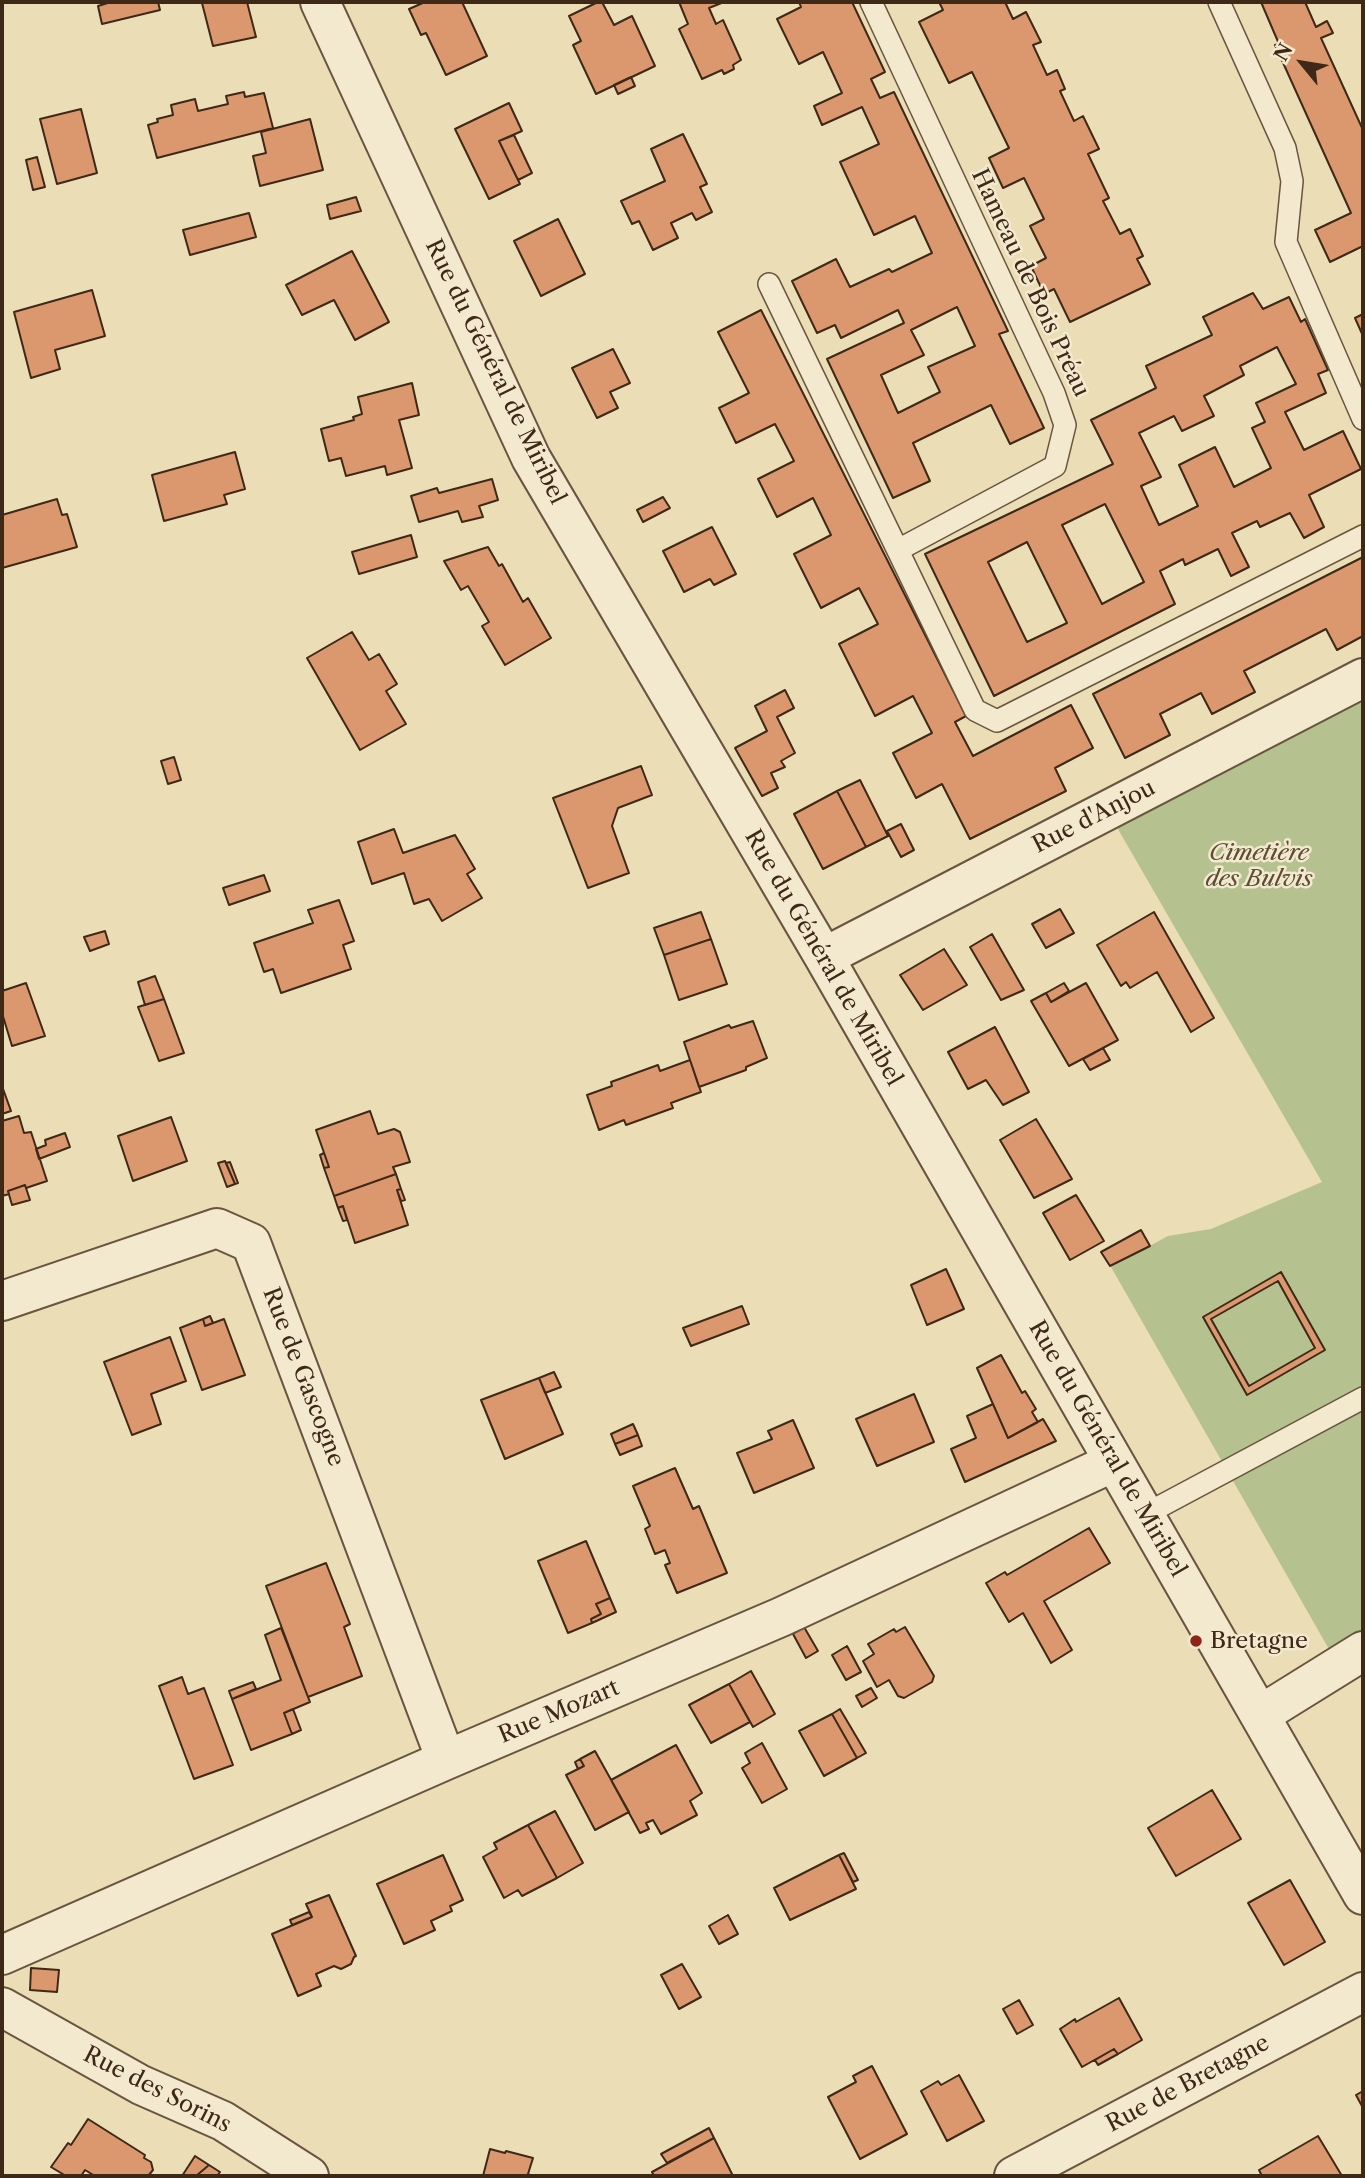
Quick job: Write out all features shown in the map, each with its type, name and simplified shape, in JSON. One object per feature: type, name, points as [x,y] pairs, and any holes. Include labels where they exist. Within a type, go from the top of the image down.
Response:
[{"type":"street","name":"Rue du Général de Miribel","points":[[320,2],[531,458],[824,957],[1363,1895]]},
{"type":"street","name":"Rue d'Anjou","points":[[824,957],[1363,678]]},
{"type":"street","name":"Rue de Gascogne","points":[[2,1301],[217,1228],[251,1243],[446,1760]]},
{"type":"street","name":"Rue Mozart","points":[[2,1955],[446,1760],[781,1617],[1114,1462]]},
{"type":"street","points":[[1260,1714],[1363,1651]]},
{"type":"street","name":"Rue de Bretagne","points":[[1014,2176],[1363,1992]]},
{"type":"street","name":"Rue des Sorins","points":[[2,2007],[141,2085],[223,2121],[309,2176]]},
{"type":"lane","name":"Hameau de Bois Préau","points":[[871,2],[1048,381],[1065,425],[1055,466],[898,550]]},
{"type":"lane","points":[[1219,2],[1285,148],[1292,181],[1286,242],[1363,419]]},
{"type":"lane","points":[[769,284],[975,710],[997,721],[1363,536]]},
{"type":"lane","points":[[1144,1515],[1363,1398]]},
{"type":"green space","name":"Cimetière des Bulvis","points":[[1363,694],[1363,1632],[1330,1651],[1111,1267],[1168,1236],[1211,1229],[1322,1182],[1115,824]]},
{"type":"building","points":[[111,2],[158,2],[160,10],[102,24],[98,6]]},
{"type":"building","points":[[247,2],[256,37],[213,46],[202,3]]},
{"type":"building","points":[[425,2],[462,2],[487,56],[446,75],[426,33],[421,35],[409,9]]},
{"type":"building","points":[[602,2],[614,25],[632,16],[655,66],[596,94],[573,45],[581,41],[569,16]]},
{"type":"building","points":[[679,2],[724,2],[709,8],[716,24],[723,20],[741,60],[733,65],[734,69],[724,74],[722,70],[702,79],[679,29],[688,24]]},
{"type":"building","points":[[799,2],[852,2],[885,72],[871,79],[880,98],[894,92],[1008,331],[999,334],[1044,428],[1010,444],[991,405],[913,443],[930,481],[893,498],[827,359],[904,323],[898,310],[841,338],[835,325],[817,333],[792,281],[836,259],[850,287],[889,269],[892,272],[932,253],[915,216],[874,235],[840,162],[879,144],[862,107],[822,125],[814,106],[842,93],[823,52],[799,64],[777,19],[801,7]],"holes":[[[957,307],[975,346],[928,367],[940,392],[898,413],[881,375],[924,355],[911,330]]]},
{"type":"building","points":[[939,2],[1005,2],[1013,19],[1026,12],[1041,42],[1033,45],[1047,75],[1057,70],[1065,89],[1060,91],[1074,121],[1083,116],[1099,149],[1088,154],[1109,198],[1103,201],[1120,234],[1130,229],[1143,256],[1137,259],[1150,284],[1070,322],[1054,289],[1044,294],[1031,266],[1046,258],[1030,226],[1044,219],[1024,178],[1003,188],[989,158],[1009,148],[972,72],[949,83],[919,22],[943,10]]},
{"type":"building","points":[[1261,2],[1305,2],[1316,27],[1327,21],[1333,33],[1321,38],[1363,130],[1363,246],[1330,262],[1315,230],[1351,213],[1275,45],[1279,44]]},
{"type":"building","points":[[631,77],[635,86],[618,94],[614,85]]},
{"type":"building","points":[[244,92],[245,97],[264,93],[273,128],[157,158],[148,125],[158,122],[157,119],[173,115],[171,105],[195,99],[198,111],[228,104],[226,96]]},
{"type":"building","points":[[509,103],[522,131],[499,141],[520,184],[489,199],[455,129]]},
{"type":"building","points":[[81,109],[97,173],[57,184],[40,119]]},
{"type":"building","points":[[310,119],[323,170],[260,186],[253,156],[266,153],[261,132]]},
{"type":"building","points":[[683,134],[707,184],[700,187],[712,212],[696,220],[692,213],[671,223],[678,238],[653,250],[639,221],[632,224],[621,201],[665,181],[651,149]]},
{"type":"building","points":[[514,135],[532,173],[518,180],[499,141]]},
{"type":"building","points":[[37,157],[45,187],[33,190],[26,160]]},
{"type":"building","points":[[356,197],[361,211],[330,219],[327,205]]},
{"type":"building","points":[[249,213],[256,237],[190,255],[183,230]]},
{"type":"building","points":[[558,219],[585,274],[541,296],[514,241]]},
{"type":"building","points":[[352,251],[389,322],[355,340],[334,300],[302,315],[286,285]]},
{"type":"building","points":[[92,290],[105,336],[55,350],[60,369],[31,378],[14,312]]},
{"type":"building","points":[[1253,293],[1263,309],[1289,297],[1301,322],[1305,319],[1328,370],[1318,374],[1326,393],[1285,412],[1304,450],[1343,431],[1361,469],[1309,495],[1324,527],[1304,538],[1290,513],[1260,527],[1257,521],[1232,533],[1249,567],[1231,576],[1218,549],[1185,565],[1183,559],[1160,571],[1175,604],[994,696],[925,554],[1113,464],[1091,420],[1156,388],[1146,366],[1212,335],[1203,317]],"holes":[[[1277,347],[1296,384],[1256,403],[1265,422],[1252,428],[1271,468],[1234,487],[1215,447],[1179,465],[1198,506],[1159,525],[1141,486],[1161,477],[1139,433],[1174,416],[1182,431],[1214,416],[1204,396],[1244,375],[1240,366]],[[1105,504],[1144,582],[1102,604],[1062,525]],[[1027,542],[1067,623],[1027,642],[988,562]]]},
{"type":"building","points":[[761,310],[966,716],[955,722],[973,756],[1071,705],[1093,748],[1055,768],[1066,791],[970,839],[942,784],[916,798],[893,753],[932,733],[913,696],[875,716],[839,644],[878,624],[859,588],[821,608],[794,554],[831,535],[813,498],[777,517],[758,479],[794,461],[775,424],[736,443],[719,408],[749,393],[718,332]]},
{"type":"building","points":[[1363,314],[1363,336],[1355,318]]},
{"type":"building","points":[[613,349],[630,383],[610,392],[618,408],[597,418],[572,368]]},
{"type":"building","points":[[412,383],[419,415],[399,420],[412,468],[387,475],[385,466],[346,476],[341,458],[329,461],[321,429],[354,420],[353,417],[362,414],[358,397]]},
{"type":"building","points":[[235,452],[245,489],[224,495],[227,504],[164,521],[152,475]]},
{"type":"building","points":[[492,479],[498,500],[479,506],[483,517],[462,522],[458,511],[419,522],[411,496],[437,488],[439,493]]},
{"type":"building","points":[[663,497],[670,508],[643,522],[637,510]]},
{"type":"building","points":[[57,499],[62,515],[67,514],[77,547],[2,568],[2,515]]},
{"type":"building","points":[[712,527],[736,574],[714,585],[710,579],[684,592],[663,551]]},
{"type":"building","points":[[411,535],[417,557],[359,574],[352,552]]},
{"type":"building","points":[[488,547],[499,566],[502,564],[523,602],[528,598],[551,638],[505,665],[482,626],[489,622],[468,586],[461,590],[444,561]]},
{"type":"building","points":[[1363,557],[1363,636],[1337,650],[1326,629],[1244,671],[1255,692],[1212,714],[1201,693],[1160,714],[1170,735],[1125,758],[1093,694]]},
{"type":"building","points":[[352,632],[369,660],[379,654],[397,684],[386,691],[406,724],[360,750],[307,658]]},
{"type":"building","points":[[785,690],[794,708],[777,717],[795,753],[781,761],[785,767],[771,773],[778,788],[762,796],[735,748],[767,731],[755,706]]},
{"type":"building","points":[[174,757],[181,780],[168,784],[161,761]]},
{"type":"building","points":[[641,766],[652,795],[618,808],[612,826],[629,873],[588,888],[553,798]]},
{"type":"building","points":[[860,780],[888,836],[866,847],[837,791]]},
{"type":"building","points":[[837,791],[866,847],[823,869],[794,814]]},
{"type":"building","points":[[901,824],[914,850],[901,857],[887,831]]},
{"type":"building","points":[[394,829],[403,853],[455,835],[475,869],[467,874],[482,898],[442,921],[429,899],[414,904],[404,873],[372,884],[358,842]]},
{"type":"building","points":[[264,875],[270,891],[229,905],[223,888]]},
{"type":"building","points":[[339,900],[354,941],[343,945],[351,969],[281,993],[273,969],[264,972],[254,943],[313,923],[308,910]]},
{"type":"building","points":[[1060,909],[1074,933],[1046,948],[1032,924]]},
{"type":"building","points":[[701,912],[711,939],[664,955],[654,928]]},
{"type":"building","points":[[1154,912],[1214,1018],[1191,1032],[1157,972],[1130,988],[1126,982],[1121,986],[1097,945]]},
{"type":"building","points":[[105,931],[109,944],[90,951],[84,937]]},
{"type":"building","points":[[992,934],[1024,990],[1001,1000],[970,947]]},
{"type":"building","points":[[711,939],[727,984],[679,1000],[664,955]]},
{"type":"building","points":[[944,949],[967,985],[923,1010],[900,975]]},
{"type":"building","points":[[155,976],[164,999],[145,1005],[138,982]]},
{"type":"building","points":[[26,983],[45,1036],[12,1046],[2,1013],[2,991]]},
{"type":"building","points":[[1064,983],[1069,991],[1051,1002],[1046,993]]},
{"type":"building","points":[[1086,983],[1118,1040],[1069,1066],[1031,1001],[1046,993],[1051,1002]]},
{"type":"building","points":[[164,999],[184,1053],[159,1061],[138,1007]]},
{"type":"building","points":[[753,1021],[767,1058],[746,1067],[746,1070],[699,1087],[684,1042],[729,1025],[731,1028]]},
{"type":"building","points":[[995,1027],[1029,1092],[1003,1105],[986,1080],[968,1089],[948,1052]]},
{"type":"building","points":[[1103,1048],[1110,1060],[1090,1070],[1083,1059]]},
{"type":"building","points":[[690,1060],[701,1092],[671,1103],[673,1108],[626,1125],[624,1120],[599,1130],[587,1095],[612,1086],[611,1082],[658,1065],[660,1071]]},
{"type":"building","points":[[2,1086],[11,1111],[2,1114]]},
{"type":"building","points":[[370,1111],[378,1134],[394,1129],[400,1132],[410,1162],[393,1167],[396,1174],[334,1196],[324,1168],[329,1167],[316,1130]]},
{"type":"building","points":[[19,1116],[24,1133],[31,1132],[47,1181],[26,1188],[25,1185],[2,1196],[2,1121]]},
{"type":"building","points":[[171,1117],[187,1161],[133,1181],[118,1136]]},
{"type":"building","points":[[1036,1119],[1072,1179],[1034,1198],[1000,1140]]},
{"type":"building","points":[[65,1133],[70,1147],[39,1159],[36,1149],[46,1145],[45,1140]]},
{"type":"building","points":[[324,1153],[329,1167],[324,1168],[320,1155]]},
{"type":"building","points":[[225,1161],[235,1184],[227,1187],[218,1163]]},
{"type":"building","points":[[230,1162],[238,1183],[235,1184],[226,1163]]},
{"type":"building","points":[[396,1174],[401,1189],[397,1190],[408,1225],[355,1243],[343,1206],[338,1208],[334,1196]]},
{"type":"building","points":[[25,1185],[30,1200],[12,1205],[8,1191]]},
{"type":"building","points":[[401,1189],[405,1200],[401,1201],[397,1190]]},
{"type":"building","points":[[1076,1195],[1104,1241],[1070,1260],[1043,1213]]},
{"type":"building","points":[[343,1206],[347,1220],[343,1221],[338,1208]]},
{"type":"building","points":[[1141,1230],[1150,1246],[1110,1266],[1101,1252]]},
{"type":"building","points":[[946,1269],[964,1309],[927,1325],[911,1285]]},
{"type":"building","points":[[1281,1272],[1325,1350],[1247,1395],[1203,1317]],"holes":[[[1278,1281],[1315,1348],[1249,1386],[1211,1319]]]},
{"type":"building","points":[[742,1306],[749,1324],[691,1346],[683,1328]]},
{"type":"building","points":[[210,1316],[213,1323],[205,1326],[203,1319]]},
{"type":"building","points":[[203,1319],[205,1326],[224,1319],[245,1375],[202,1390],[180,1328]]},
{"type":"building","points":[[170,1337],[186,1381],[151,1394],[161,1424],[132,1435],[104,1362]]},
{"type":"building","points":[[1001,1355],[1022,1393],[1025,1391],[1036,1409],[1032,1412],[1038,1422],[1008,1438],[977,1368]]},
{"type":"building","points":[[554,1372],[561,1387],[545,1393],[539,1378]]},
{"type":"building","points":[[539,1378],[563,1434],[505,1459],[481,1400]]},
{"type":"building","points":[[914,1394],[934,1442],[877,1466],[856,1419]]},
{"type":"building","points":[[993,1404],[1008,1438],[1043,1419],[1056,1441],[965,1482],[951,1449],[976,1438],[967,1416]]},
{"type":"building","points":[[793,1420],[814,1468],[754,1493],[737,1453],[772,1439],[768,1431]]},
{"type":"building","points":[[633,1424],[638,1435],[615,1444],[611,1434]]},
{"type":"building","points":[[638,1435],[642,1446],[620,1455],[615,1444]]},
{"type":"building","points":[[675,1468],[693,1509],[699,1506],[727,1573],[677,1593],[665,1565],[670,1563],[665,1550],[655,1554],[645,1529],[650,1526],[633,1486]]},
{"type":"building","points":[[1089,1528],[1110,1563],[1044,1601],[1072,1650],[1051,1663],[1023,1613],[1009,1622],[986,1583],[1005,1572],[1007,1575]]},
{"type":"building","points":[[586,1541],[610,1598],[596,1604],[601,1614],[591,1619],[592,1623],[568,1633],[538,1561]]},
{"type":"building","points":[[326,1563],[350,1624],[344,1627],[362,1676],[308,1697],[266,1586]]},
{"type":"building","points":[[610,1598],[616,1612],[592,1623],[591,1619],[601,1614],[596,1604]]},
{"type":"building","points":[[804,1627],[818,1651],[806,1658],[793,1634]]},
{"type":"building","points":[[905,1627],[934,1676],[932,1682],[904,1698],[898,1696],[889,1680],[877,1687],[863,1661],[874,1654],[868,1644],[894,1629],[896,1632]]},
{"type":"building","points":[[281,1628],[310,1702],[284,1713],[292,1734],[251,1750],[232,1699],[281,1680],[265,1635]]},
{"type":"building","points":[[847,1646],[861,1672],[846,1680],[832,1655]]},
{"type":"building","points":[[751,1671],[775,1714],[753,1727],[729,1684]]},
{"type":"building","points":[[182,1677],[188,1694],[204,1688],[233,1765],[194,1779],[159,1686]]},
{"type":"building","points":[[253,1682],[256,1689],[232,1699],[229,1691]]},
{"type":"building","points":[[729,1684],[750,1722],[711,1743],[689,1705]]},
{"type":"building","points":[[871,1688],[877,1698],[862,1707],[856,1696]]},
{"type":"building","points":[[293,1709],[301,1730],[292,1734],[284,1713]]},
{"type":"building","points":[[840,1709],[866,1753],[857,1758],[832,1714]]},
{"type":"building","points":[[832,1714],[857,1758],[824,1776],[799,1731]]},
{"type":"building","points":[[762,1743],[787,1789],[762,1803],[742,1768],[750,1763],[745,1753]]},
{"type":"building","points":[[676,1745],[702,1793],[690,1801],[697,1815],[661,1834],[653,1820],[646,1823],[649,1829],[640,1833],[611,1780]]},
{"type":"building","points":[[595,1751],[629,1812],[595,1830],[566,1775],[584,1766],[580,1759]]},
{"type":"building","points":[[580,1759],[584,1766],[578,1769],[575,1762]]},
{"type":"building","points":[[1212,1790],[1241,1839],[1176,1876],[1148,1828]]},
{"type":"building","points":[[555,1811],[583,1863],[557,1878],[528,1825]]},
{"type":"building","points":[[528,1825],[557,1878],[522,1896],[518,1890],[504,1898],[483,1857],[497,1849],[494,1843]]},
{"type":"building","points":[[844,1853],[858,1880],[853,1882],[839,1855]]},
{"type":"building","points":[[443,1855],[463,1900],[450,1906],[452,1911],[431,1921],[435,1930],[404,1944],[377,1884]]},
{"type":"building","points":[[839,1855],[856,1889],[790,1920],[774,1888]]},
{"type":"building","points":[[1290,1880],[1325,1942],[1284,1965],[1248,1903]]},
{"type":"building","points":[[329,1895],[356,1956],[351,1964],[341,1969],[334,1966],[316,1974],[321,1986],[298,1996],[272,1934],[312,1917],[306,1904]]},
{"type":"building","points":[[309,1912],[312,1917],[292,1925],[290,1920]]},
{"type":"building","points":[[728,1915],[738,1934],[719,1944],[709,1926]]},
{"type":"building","points":[[682,1964],[701,1997],[679,2009],[661,1975]]},
{"type":"building","points":[[31,1968],[59,1970],[57,1992],[30,1990]]},
{"type":"building","points":[[1119,1998],[1142,2040],[1118,2054],[1114,2049],[1082,2067],[1060,2029]]},
{"type":"building","points":[[1019,2000],[1033,2025],[1017,2034],[1003,2009]]},
{"type":"building","points":[[1114,2049],[1118,2054],[1098,2065],[1095,2060]]},
{"type":"building","points":[[872,2066],[907,2134],[860,2159],[828,2097],[856,2082],[853,2076]]},
{"type":"building","points":[[959,2075],[984,2121],[947,2141],[921,2091],[938,2081],[941,2085]]},
{"type":"building","points":[[1363,2091],[1363,2108],[1356,2095]]},
{"type":"building","points":[[88,2119],[145,2155],[144,2158],[151,2162],[153,2170],[148,2176],[95,2176],[85,2170],[81,2176],[66,2176],[51,2167],[68,2143],[71,2145]]},
{"type":"building","points":[[709,2128],[714,2138],[667,2163],[661,2154]]},
{"type":"building","points":[[1318,2136],[1342,2176],[1262,2176],[1259,2170]]},
{"type":"building","points":[[714,2138],[733,2176],[654,2176],[652,2172]]},
{"type":"building","points":[[490,2149],[533,2158],[528,2174],[532,2176],[483,2176]]},
{"type":"building","points":[[195,2156],[209,2165],[196,2176],[182,2176]]},
{"type":"building","points":[[209,2165],[220,2172],[217,2176],[196,2176]]},
{"type":"place","name":"Bretagne","points":[[1196,1641]]}]
